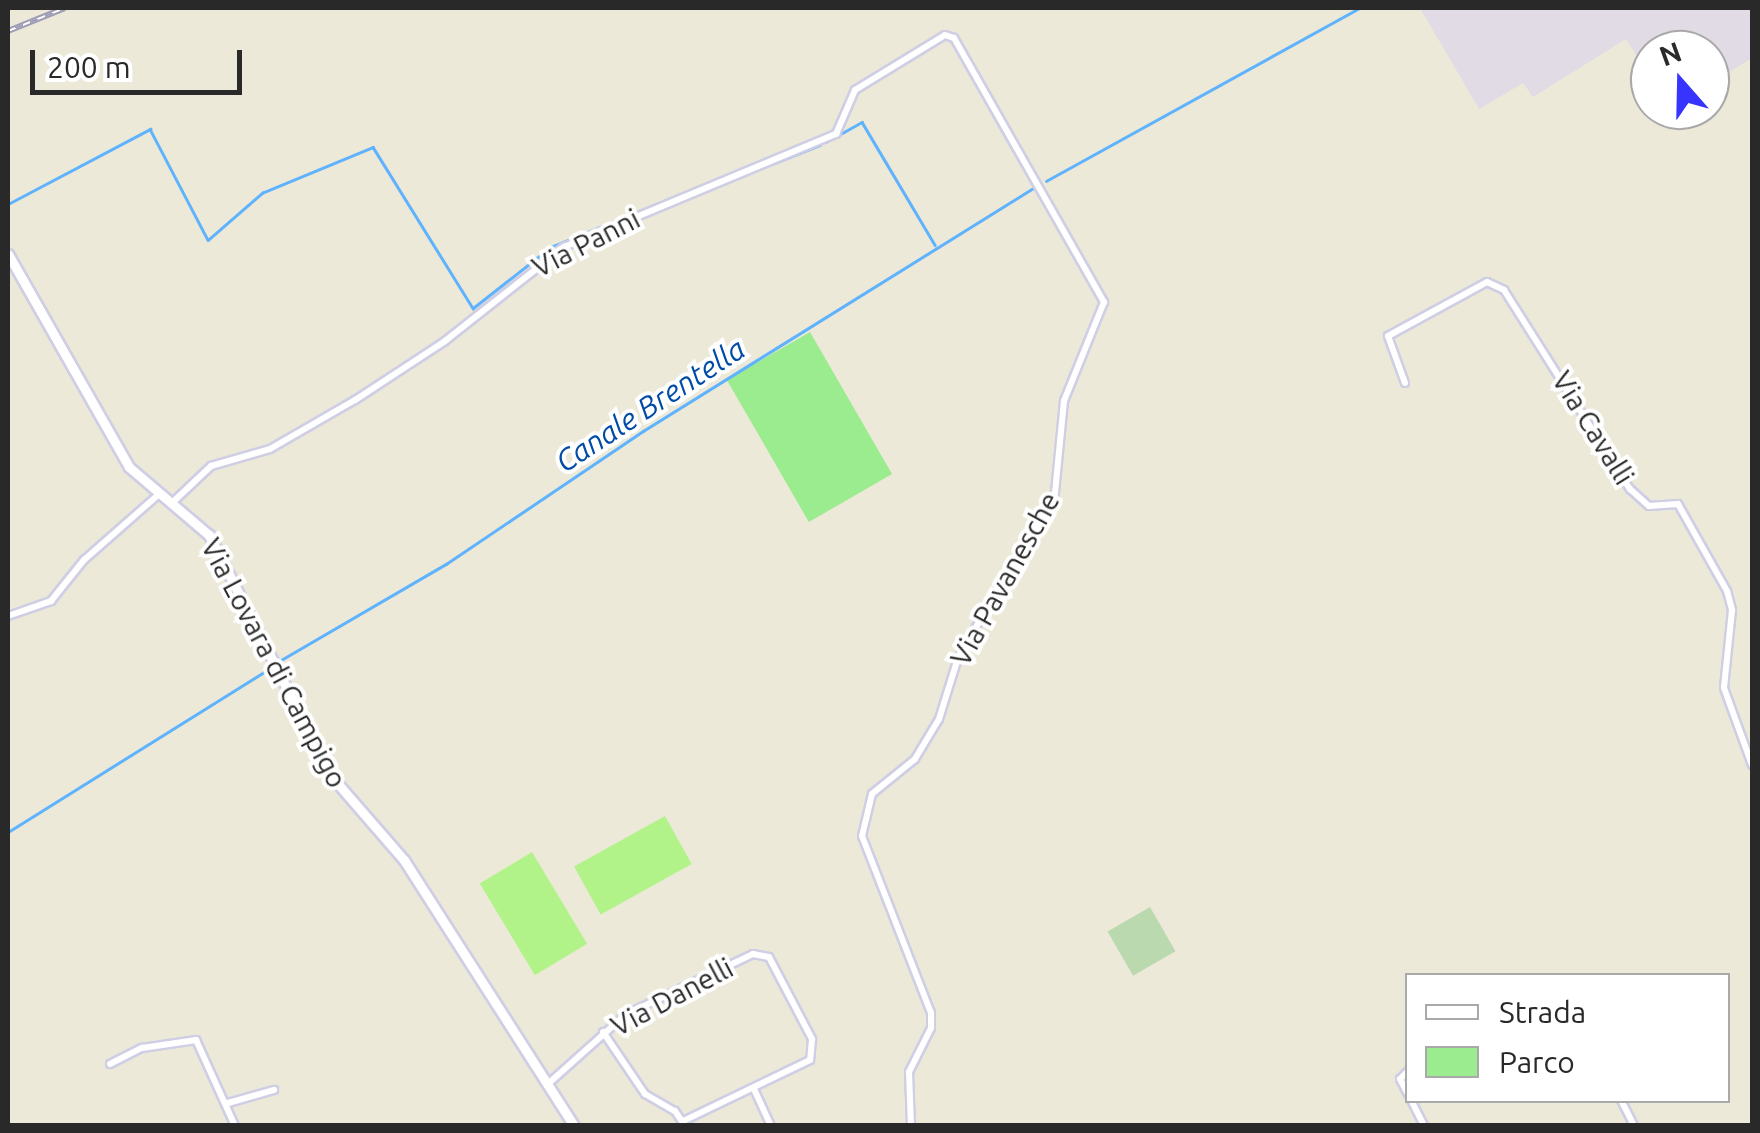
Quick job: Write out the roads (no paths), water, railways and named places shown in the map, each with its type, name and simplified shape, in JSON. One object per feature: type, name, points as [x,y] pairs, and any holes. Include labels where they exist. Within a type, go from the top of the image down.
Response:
[{"type":"street","name":"Via Panni","points":[[174,501],[210,466],[270,449],[430,351],[564,248],[836,134],[855,90],[950,34]]},
{"type":"street","name":"Via Pavanesche","points":[[911,1126],[909,1072],[932,1028],[931,1012],[862,836],[872,794],[915,758],[939,719],[958,658],[1055,493],[1064,401],[1104,302],[1046,191],[950,34]]},
{"type":"street","name":"Via Lovara di Campigo","points":[[8,254],[118,451],[159,494],[174,501],[209,535],[231,571],[296,712],[340,790],[404,860],[574,1126]]},
{"type":"street","name":"Via Cavalli","points":[[1405,384],[1388,336],[1487,282],[1504,290],[1630,489],[1650,506],[1678,504],[1728,592],[1732,610],[1722,665],[1724,688],[1752,765]]},
{"type":"street","points":[[8,616],[51,602],[84,560],[159,494]]},
{"type":"street","name":"Via Danelli","points":[[549,1083],[602,1032],[753,954],[772,960],[814,1048],[805,1065],[754,1088]]},
{"type":"street","points":[[602,1032],[645,1094],[684,1123],[754,1088],[771,1126]]},
{"type":"street","points":[[110,1064],[142,1048],[192,1038],[228,1103],[235,1126]]},
{"type":"street","points":[[228,1103],[274,1090]]},
{"type":"street","points":[[1412,1103],[1424,1126]]},
{"type":"street","points":[[1622,1103],[1634,1126]]},
{"type":"waterway","name":"Canale Brentella","points":[[1046,181],[1360,8]]},
{"type":"waterway","points":[[826,142],[862,122],[935,245]]},
{"type":"waterway","points":[[8,204],[150,129],[208,240],[262,193],[373,147],[473,308],[547,250]]},
{"type":"waterway","points":[[775,163],[820,145]]},
{"type":"waterway","points":[[551,247],[710,182]]},
{"type":"waterway","name":"Canale Brentella","points":[[281,660],[446,564],[643,431],[1037,186]]},
{"type":"waterway","name":"Canale Brentella","points":[[8,832],[270,668]]},
{"type":"railway","points":[[8,31],[65,8]]}]
